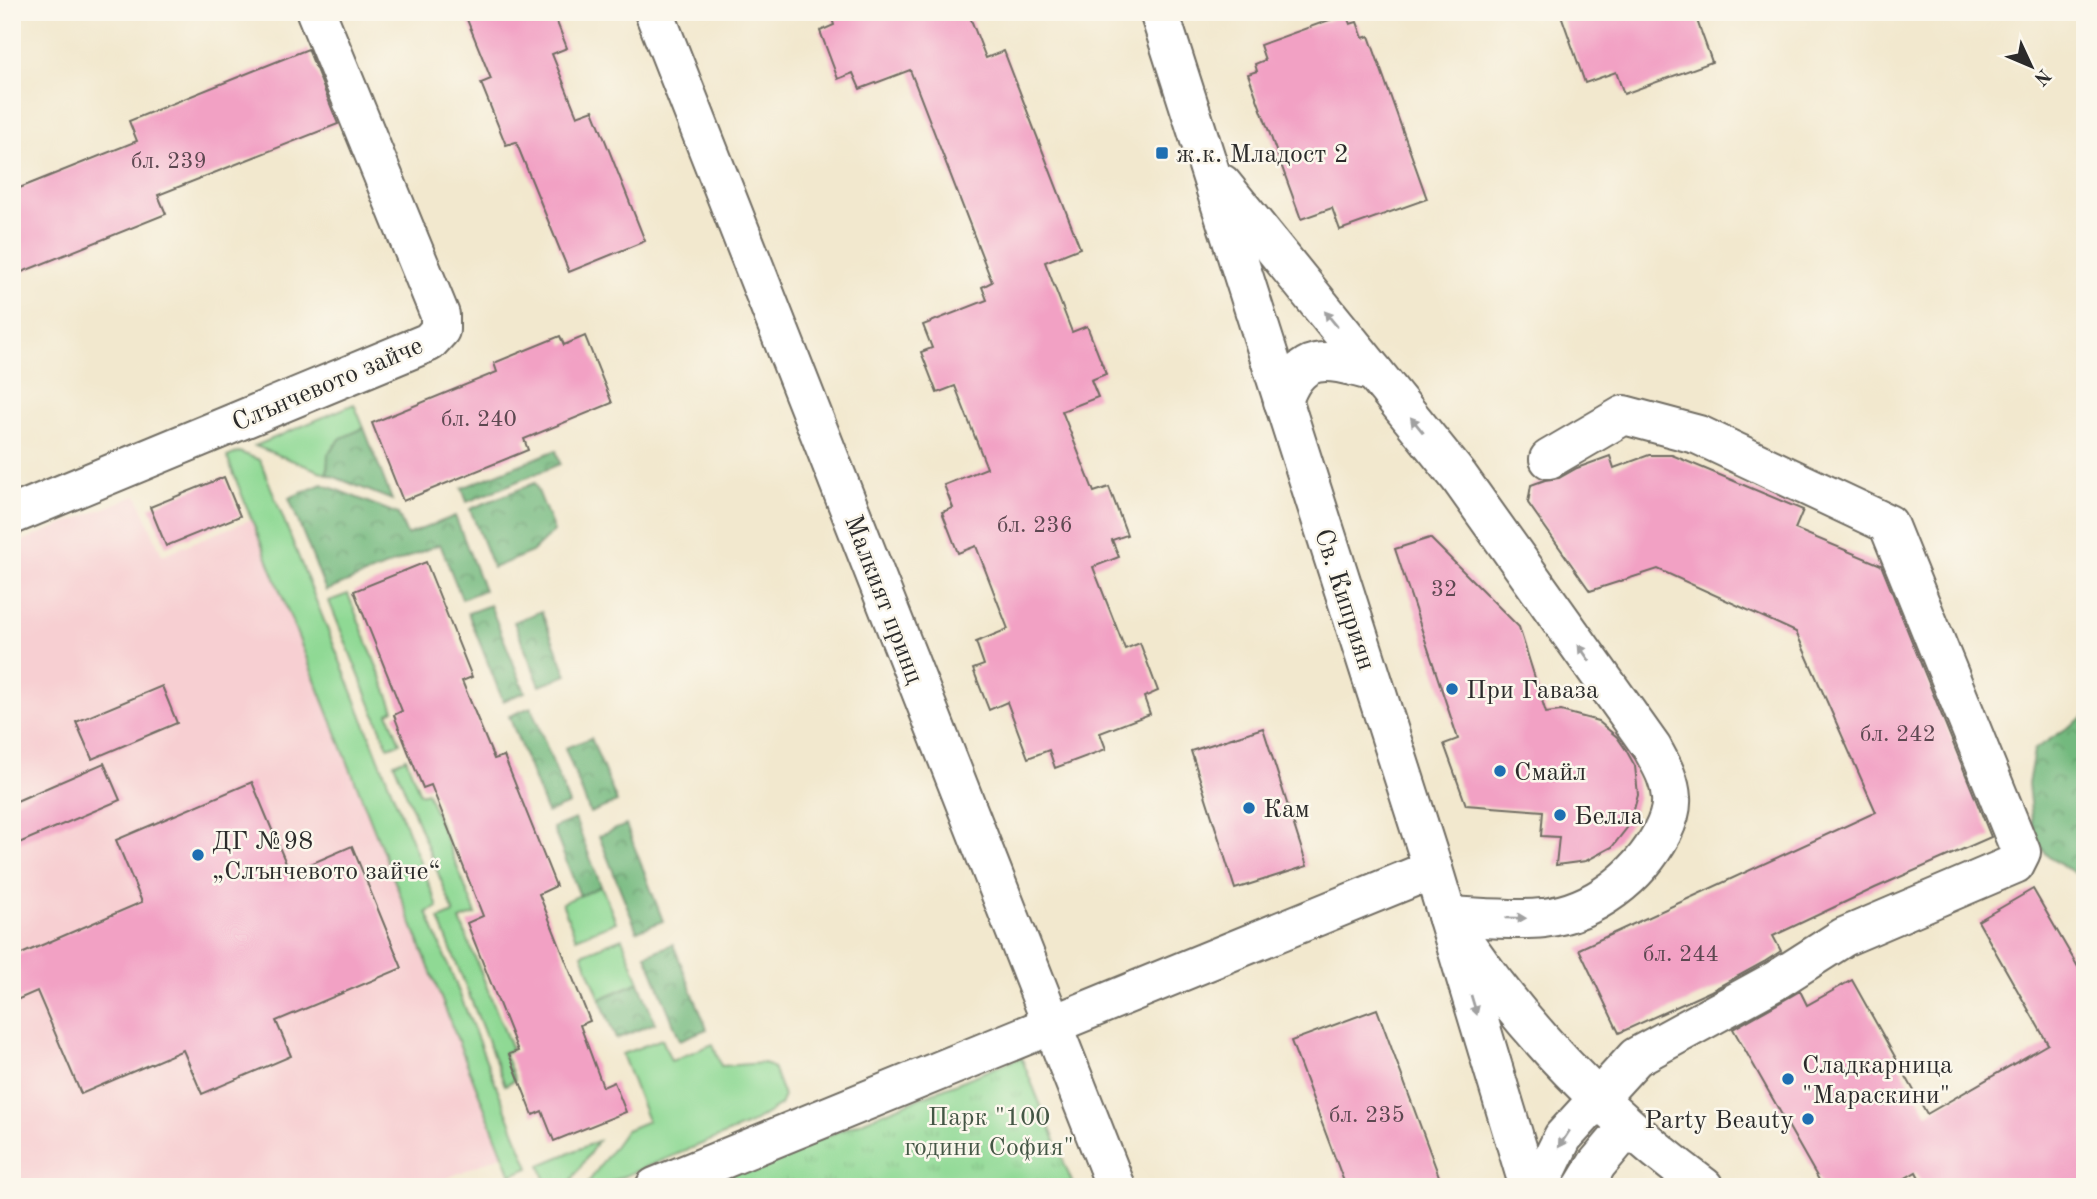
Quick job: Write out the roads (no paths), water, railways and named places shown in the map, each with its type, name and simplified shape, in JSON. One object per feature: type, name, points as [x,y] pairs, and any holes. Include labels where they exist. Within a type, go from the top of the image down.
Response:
[{"type":"street","name":"Слънчевото зайче","points":[[12,515],[429,342],[440,330],[440,315],[316,12]]},
{"type":"street","name":"Малкият принц","points":[[654,12],[1116,1187]]},
{"type":"street","name":"Св. Киприян","points":[[1159,12],[1433,869],[1529,1187]]},
{"type":"street","points":[[1209,169],[1459,477],[1652,748],[1668,776],[1672,800],[1666,824],[1654,849],[1631,876],[1595,900],[1575,910],[1545,918],[1447,916]]},
{"type":"street","points":[[1283,401],[1289,383],[1308,365],[1339,362],[1374,372]]},
{"type":"street","points":[[1543,1187],[1543,1178],[1563,1137],[1636,1057],[1775,981],[1844,937],[2015,864],[2021,852],[1888,524],[1699,435],[1624,415],[1549,459]]},
{"type":"street","points":[[655,1187],[1433,869]]},
{"type":"street","points":[[1447,916],[1498,990],[1542,1042],[1628,1127],[1704,1187]]},
{"type":"street","points":[[1583,1187],[1597,1164],[1628,1127]]},
{"type":"place","name":"ж.к. Младост 2","points":[[1162,153]]},
{"type":"place","name":"При Гаваза","points":[[1452,689]]},
{"type":"place","name":"Смайл","points":[[1500,771]]},
{"type":"place","name":"Кам","points":[[1249,808]]},
{"type":"place","name":"Белла","points":[[1560,815]]},
{"type":"place","name":"ДГ №98 „Слънчевото зайче“","points":[[198,855]]},
{"type":"place","name":"Сладкарница \"Мараскини\"","points":[[1788,1079]]},
{"type":"place","name":"Party Beauty","points":[[1808,1119]]},
{"type":"park label","name":"Парк \"100 години София\"","points":[[989,1131]]}]
